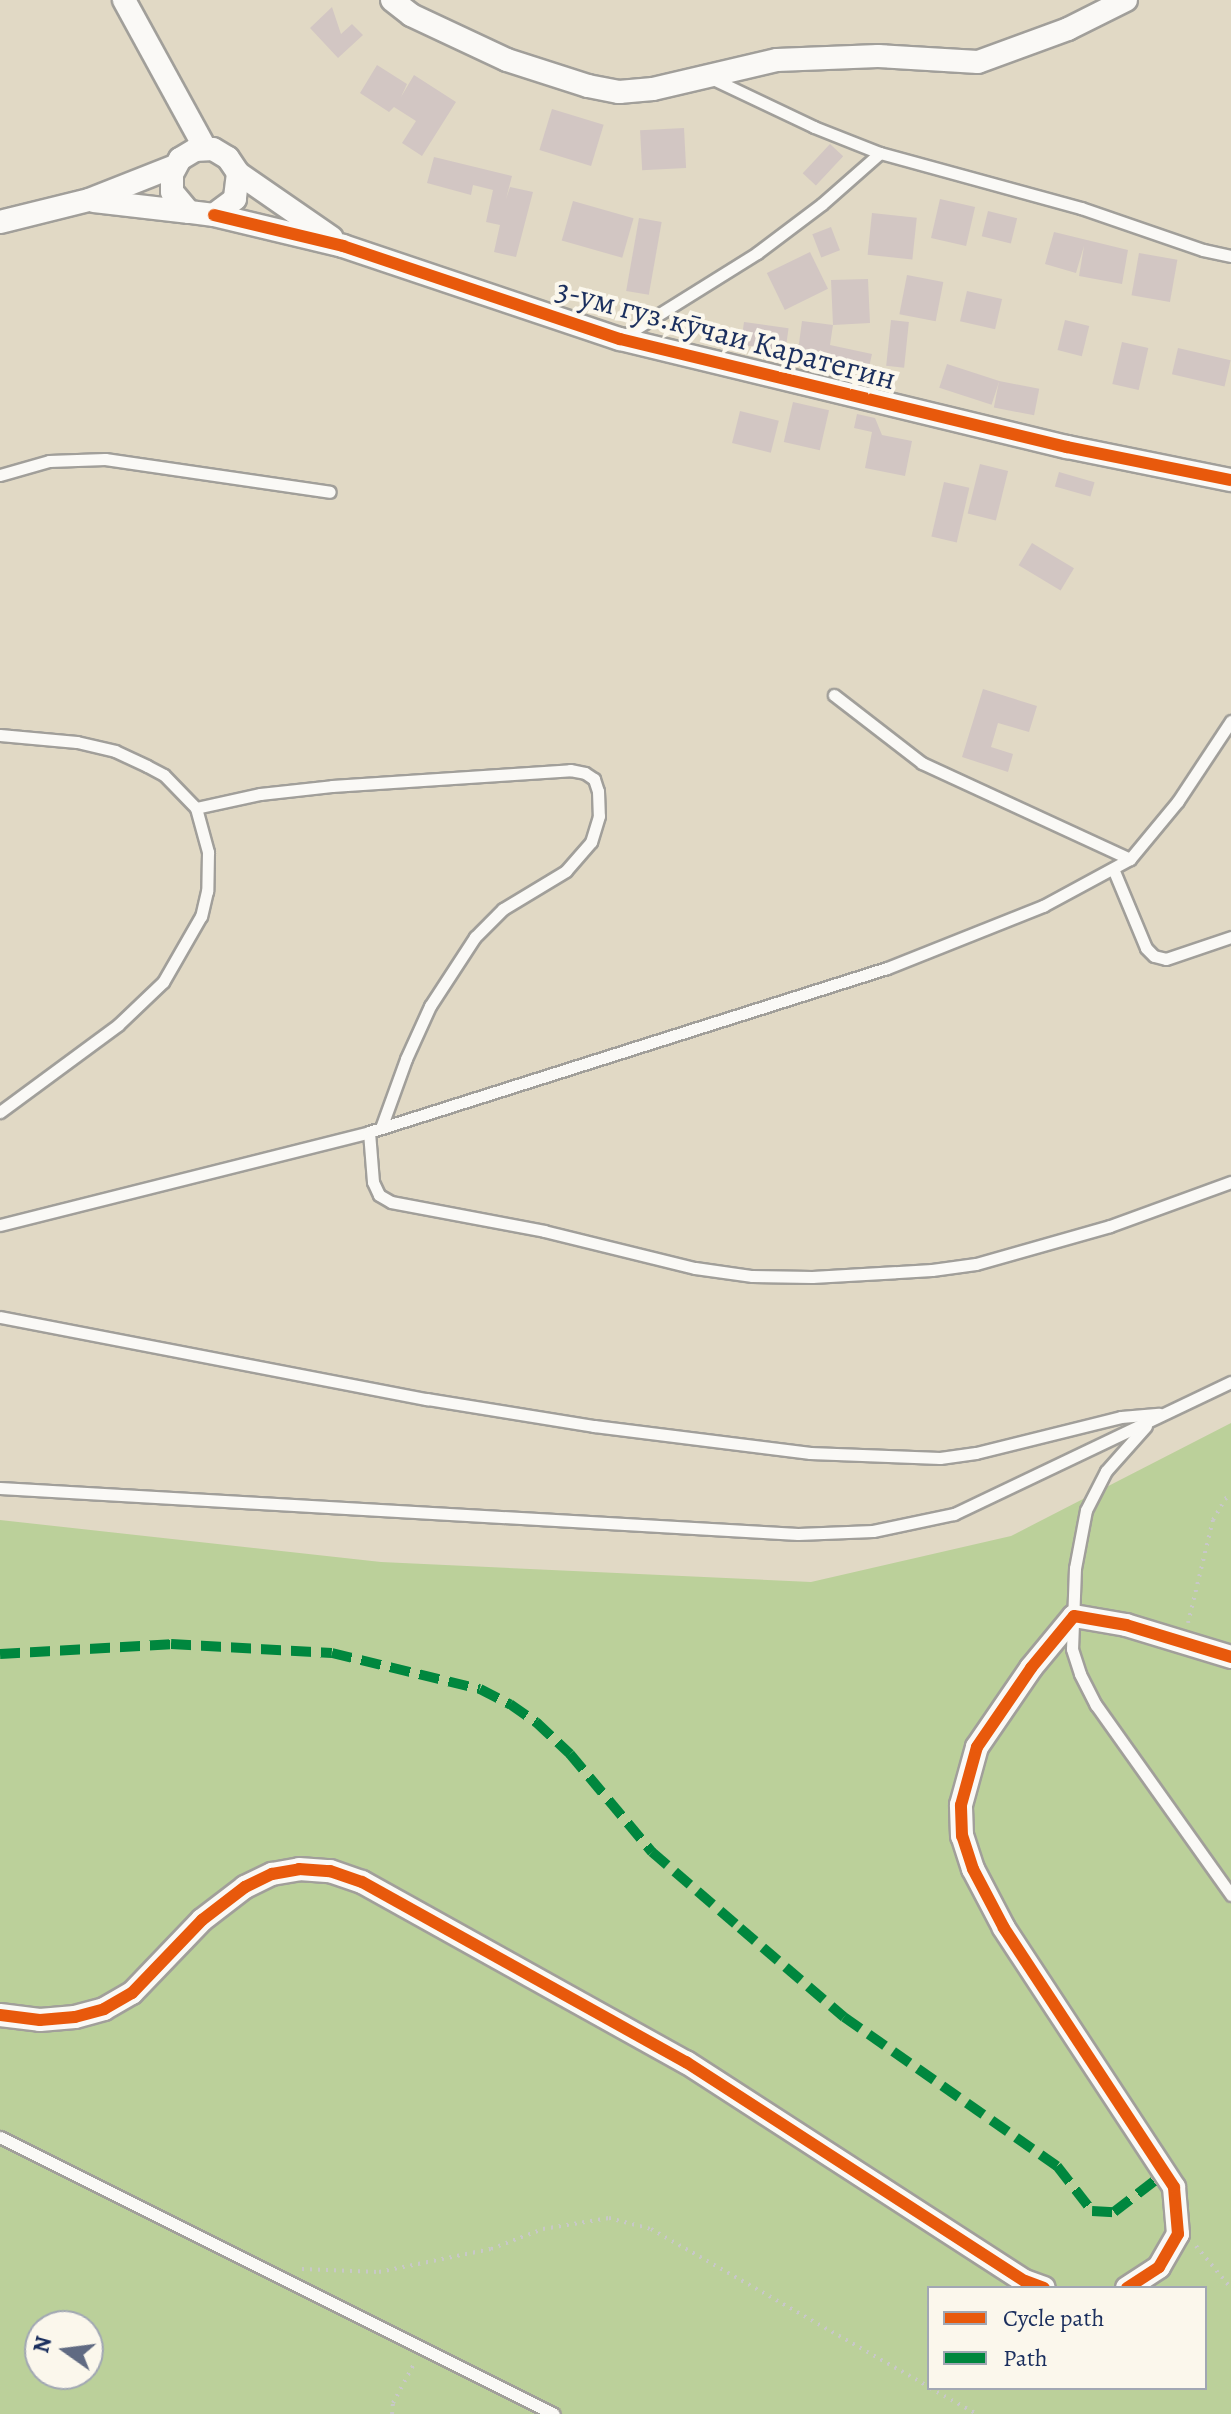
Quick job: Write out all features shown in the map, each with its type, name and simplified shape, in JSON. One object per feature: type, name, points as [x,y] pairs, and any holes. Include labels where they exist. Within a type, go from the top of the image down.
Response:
[{"type":"street","points":[[124,0],[205,148]]},
{"type":"street","points":[[392,0],[411,15],[459,40],[588,86],[619,92],[777,60],[878,56],[978,62],[1068,29],[1126,0]]},
{"type":"street","points":[[0,222],[89,200],[175,166],[187,153],[205,148],[221,152],[238,173],[235,199],[214,215],[89,200]]},
{"type":"street","points":[[175,166],[172,192],[189,212]]},
{"type":"street","name":"3-ум гуз.кӯчаи Каратегин","points":[[238,173],[343,246]]},
{"type":"street","name":"3-ум гуз.кӯчаи Каратегин","points":[[214,215],[343,246],[620,339],[1067,447],[1231,480]]},
{"type":"street","points":[[1130,2286],[1159,2267],[1178,2234],[1174,2187],[1004,1928],[973,1869],[962,1836],[961,1805],[977,1747],[1031,1668],[1074,1616],[1099,1618],[1231,1657]]},
{"type":"street","points":[[0,2015],[40,2020],[75,2017],[104,2009],[132,1993],[202,1920],[245,1887],[272,1874],[299,1869],[330,1871],[362,1882],[686,2062],[1025,2281],[1039,2286]]},
{"type":"lane","points":[[707,76],[814,127],[880,153],[1081,208],[1203,250],[1231,256]]},
{"type":"lane","points":[[620,339],[757,253],[822,204],[880,153]]},
{"type":"lane","points":[[0,475],[49,461],[105,459],[330,492]]},
{"type":"lane","points":[[834,695],[922,763],[1130,859]]},
{"type":"lane","points":[[0,1225],[369,1132],[887,968],[1043,906],[1114,871],[1130,859],[1178,801],[1231,721]]},
{"type":"lane","points":[[0,735],[77,742],[115,751],[164,775],[196,808],[208,852],[207,891],[193,934],[163,982],[127,1018],[0,1112]]},
{"type":"lane","points":[[196,808],[260,794],[332,786],[570,770],[585,773],[594,779],[599,816],[591,842],[566,871],[503,909],[475,937],[430,1006],[381,1128]]},
{"type":"lane","points":[[1114,871],[1146,948],[1154,956],[1166,959],[1231,937]]},
{"type":"lane","points":[[369,1132],[373,1182],[379,1195],[391,1202],[544,1231],[695,1268],[752,1276],[812,1277],[932,1270],[976,1264],[1110,1226],[1231,1182]]},
{"type":"lane","points":[[0,1317],[427,1399],[594,1426],[810,1453],[940,1458],[976,1453],[1121,1417],[1165,1413]]},
{"type":"lane","points":[[0,1488],[835,1534],[913,1525],[954,1514],[1231,1382]]},
{"type":"lane","points":[[1152,1420],[1106,1471],[1086,1510],[1075,1568],[1072,1649],[1080,1674],[1096,1705],[1231,1895]]},
{"type":"lane","points":[[0,2137],[554,2414]]},
{"type":"path","points":[[1185,1641],[1213,1520],[1231,1495]]},
{"type":"path","points":[[266,2269],[379,2272],[491,2249],[543,2229],[609,2218],[651,2229],[927,2386]]},
{"type":"path","points":[[1178,2234],[1194,2243],[1231,2288]]},
{"type":"path","points":[[392,2414],[393,2403],[422,2349]]},
{"type":"path","points":[[934,2390],[977,2414]]},
{"type":"green space","points":[[1231,1423],[1231,2414],[0,2414],[0,1520],[381,1562],[811,1582],[1011,1536]]},
{"type":"building","points":[[332,7],[341,34],[352,24],[363,35],[338,58],[310,28]]},
{"type":"building","points":[[377,65],[407,84],[401,97],[414,75],[456,102],[422,156],[402,143],[416,121],[394,107],[389,112],[360,93]]},
{"type":"building","points":[[552,109],[604,125],[591,166],[539,150]]},
{"type":"building","points":[[684,128],[686,168],[642,170],[640,130]]},
{"type":"building","points":[[830,144],[843,156],[816,186],[803,173]]},
{"type":"building","points":[[434,157],[512,176],[506,199],[510,187],[533,192],[516,257],[494,252],[500,225],[486,222],[493,190],[473,185],[471,195],[427,183]]},
{"type":"building","points":[[940,199],[975,207],[966,246],[931,238]]},
{"type":"building","points":[[573,201],[634,218],[622,258],[562,240]]},
{"type":"building","points":[[988,211],[1017,218],[1011,243],[982,236]]},
{"type":"building","points":[[872,213],[917,218],[912,259],[868,255]]},
{"type":"building","points":[[639,218],[662,222],[649,295],[626,291]]},
{"type":"building","points":[[831,227],[840,250],[821,258],[812,234]]},
{"type":"building","points":[[1054,232],[1128,250],[1122,284],[1079,276],[1084,246],[1076,273],[1045,264]]},
{"type":"building","points":[[810,252],[828,289],[785,310],[767,273]]},
{"type":"building","points":[[1139,253],[1177,260],[1170,302],[1132,295]]},
{"type":"building","points":[[907,275],[943,282],[936,321],[899,314]]},
{"type":"building","points":[[868,279],[870,323],[833,325],[831,280]]},
{"type":"building","points":[[967,291],[1002,299],[995,329],[960,321]]},
{"type":"building","points":[[891,320],[909,322],[904,368],[886,366]]},
{"type":"building","points":[[1065,320],[1089,326],[1082,356],[1058,350]]},
{"type":"building","points":[[802,321],[833,325],[830,345],[872,354],[867,376],[824,366],[829,355],[798,351]]},
{"type":"building","points":[[744,322],[789,328],[785,351],[741,345]]},
{"type":"building","points":[[1122,342],[1148,348],[1139,390],[1112,384]]},
{"type":"building","points":[[1178,348],[1231,360],[1225,386],[1172,374]]},
{"type":"building","points":[[947,364],[999,381],[992,405],[939,388]]},
{"type":"building","points":[[999,381],[1039,389],[1034,415],[994,408]]},
{"type":"building","points":[[793,402],[829,410],[820,450],[784,442]]},
{"type":"building","points":[[740,411],[779,421],[771,453],[732,443]]},
{"type":"building","points":[[857,414],[875,418],[882,435],[912,441],[905,476],[865,468],[872,432],[854,428]]},
{"type":"building","points":[[980,464],[1008,471],[996,521],[968,513]]},
{"type":"building","points":[[1059,472],[1095,482],[1090,497],[1055,486]]},
{"type":"building","points":[[944,482],[969,488],[957,542],[931,537]]},
{"type":"building","points":[[1032,543],[1074,568],[1061,591],[1019,565]]},
{"type":"building","points":[[983,689],[1037,706],[1029,732],[998,723],[991,747],[1013,754],[1008,772],[962,757]]},
{"type":"marked path","points":[[0,1654],[171,1644],[332,1653],[480,1689],[536,1722],[570,1754],[652,1852],[844,2017],[1057,2166],[1092,2211],[1114,2212],[1166,2172]]},
{"type":"cycle path","points":[[214,215],[343,246],[620,339],[1067,447],[1231,480]]},
{"type":"cycle path","points":[[1130,2286],[1159,2267],[1178,2234],[1174,2187],[1004,1928],[973,1869],[962,1836],[961,1805],[977,1747],[1031,1668],[1074,1616],[1126,1625],[1231,1657]]},
{"type":"cycle path","points":[[0,2015],[40,2020],[75,2017],[104,2009],[132,1993],[202,1920],[245,1887],[272,1874],[299,1869],[330,1871],[362,1882],[686,2062],[1025,2281],[1039,2286]]}]
